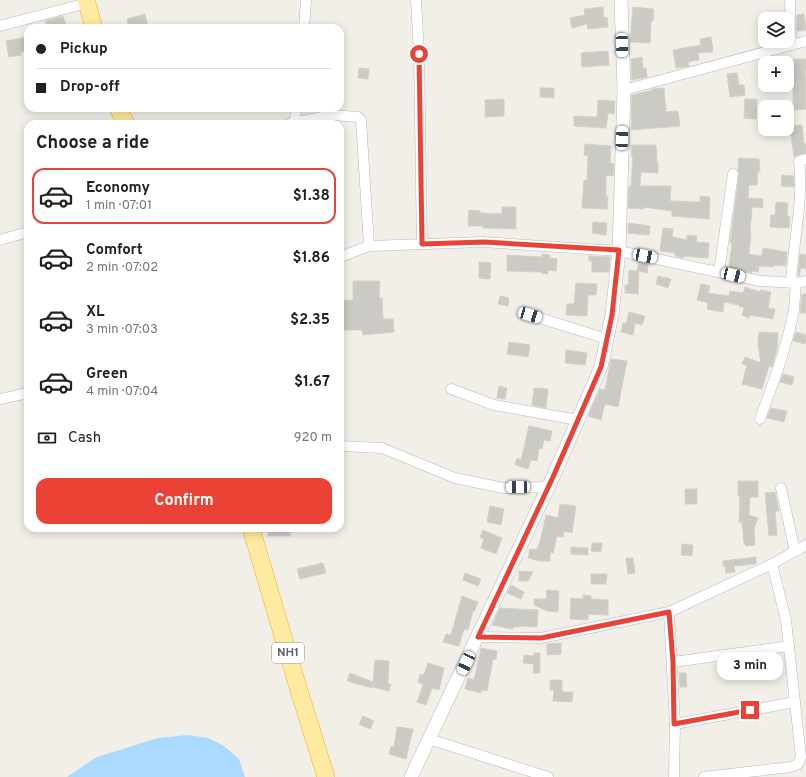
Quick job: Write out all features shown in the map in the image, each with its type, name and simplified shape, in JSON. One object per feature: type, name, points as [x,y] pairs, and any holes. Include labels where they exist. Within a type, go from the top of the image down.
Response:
[{"type":"highway","points":[[86,2],[93,24]]},
{"type":"highway","name":"NH1","points":[[252,532],[326,777]]},
{"type":"street","points":[[304,24],[306,0]]},
{"type":"street","points":[[416,0],[419,54],[422,244]]},
{"type":"street","points":[[411,777],[549,487],[601,367],[612,315],[619,250],[624,90],[621,0]]},
{"type":"street","points":[[790,0],[791,12]]},
{"type":"street","points":[[0,26],[86,2]]},
{"type":"street","points":[[794,44],[806,41]]},
{"type":"street","points":[[624,90],[781,48]]},
{"type":"street","points":[[307,120],[332,115],[358,117],[361,120],[369,246]]},
{"type":"street","points":[[760,419],[780,362],[794,310],[798,282],[799,161],[806,159]]},
{"type":"street","points":[[719,272],[733,174]]},
{"type":"street","points":[[0,240],[24,233]]},
{"type":"street","points":[[344,255],[369,246],[484,242],[619,250],[760,281],[798,282]]},
{"type":"street","points":[[530,315],[607,338]]},
{"type":"street","points":[[451,389],[494,405],[578,420]]},
{"type":"street","points":[[0,399],[24,394]]},
{"type":"street","points":[[344,446],[382,448],[455,478],[503,488],[549,487]]},
{"type":"street","points":[[781,488],[795,551]]},
{"type":"street","points":[[478,637],[541,638],[669,612],[772,564],[806,545]]},
{"type":"street","points":[[704,777],[791,767],[798,764],[801,757],[786,620],[772,564]]},
{"type":"street","points":[[669,612],[673,662],[674,777]]},
{"type":"street","points":[[673,662],[789,646]]},
{"type":"street","points":[[674,724],[796,702]]},
{"type":"street","points":[[430,739],[548,777]]},
{"type":"water","points":[[188,735],[208,738],[224,746],[239,759],[245,777],[67,777],[97,757],[158,738]]},
{"type":"building","points":[[603,7],[604,18],[607,17],[608,27],[588,29],[587,24],[572,28],[570,18],[585,15],[584,9]]},
{"type":"building","points":[[633,7],[654,9],[653,21],[651,21],[650,43],[630,42]]},
{"type":"building","points":[[145,14],[147,24],[128,24],[127,19]]},
{"type":"building","points":[[804,14],[806,30],[797,31],[797,15]]},
{"type":"building","points":[[63,16],[66,24],[46,24],[45,21]]},
{"type":"building","points":[[711,37],[713,52],[698,53],[699,60],[688,62],[689,66],[676,68],[673,50],[701,45],[700,39]]},
{"type":"building","points":[[24,38],[24,51],[21,52],[21,55],[9,57],[6,41]]},
{"type":"building","points":[[608,51],[609,65],[582,67],[581,53]]},
{"type":"building","points":[[642,57],[643,68],[646,68],[647,77],[632,80],[631,59]]},
{"type":"building","points":[[794,59],[806,59],[806,109],[794,110]]},
{"type":"building","points":[[359,68],[369,69],[368,79],[358,78]]},
{"type":"building","points":[[737,73],[739,85],[744,85],[745,95],[730,97],[727,74]]},
{"type":"building","points":[[540,88],[554,88],[554,98],[540,97]]},
{"type":"building","points":[[664,88],[666,112],[678,111],[680,126],[631,130],[632,95],[652,89]]},
{"type":"building","points":[[504,99],[504,116],[485,117],[485,100]]},
{"type":"building","points":[[745,99],[757,99],[756,119],[744,118]]},
{"type":"building","points":[[598,100],[615,101],[614,114],[608,113],[606,128],[574,126],[574,116],[597,117]]},
{"type":"building","points":[[802,125],[804,144],[806,144],[806,153],[794,157],[791,136],[794,136],[794,126]]},
{"type":"building","points":[[585,144],[611,146],[610,163],[614,164],[613,176],[606,175],[606,197],[608,197],[607,209],[582,208],[584,180],[587,180],[588,155],[584,155]]},
{"type":"building","points":[[631,145],[656,145],[658,173],[641,172],[640,186],[671,186],[670,201],[700,202],[700,196],[710,197],[709,219],[672,216],[672,211],[644,207],[644,209],[628,208],[633,158]]},
{"type":"building","points":[[739,158],[759,159],[760,171],[758,171],[757,185],[749,185],[748,198],[763,199],[763,208],[752,207],[749,254],[762,256],[763,248],[787,252],[786,266],[759,266],[758,272],[752,271],[752,273],[744,270],[729,268],[732,243],[730,243],[739,175]]},
{"type":"building","points":[[782,175],[794,176],[794,187],[781,186]]},
{"type":"building","points":[[776,202],[788,203],[787,216],[790,216],[789,228],[770,227],[771,215],[775,215]]},
{"type":"building","points":[[502,207],[516,207],[516,229],[468,226],[469,210],[480,211],[480,213],[502,214]]},
{"type":"building","points":[[593,222],[607,223],[606,235],[592,233]]},
{"type":"building","points":[[628,223],[650,226],[649,235],[628,233]]},
{"type":"building","points":[[663,228],[673,229],[672,237],[687,240],[687,235],[697,236],[696,242],[709,243],[708,258],[684,256],[684,258],[675,256],[675,253],[660,251]]},
{"type":"building","points":[[542,254],[550,255],[550,258],[557,259],[556,271],[548,270],[548,274],[541,272],[507,271],[507,255],[542,257]]},
{"type":"building","points":[[800,254],[806,255],[806,269],[801,268],[798,276]]},
{"type":"building","points":[[589,256],[610,257],[609,272],[592,272],[592,261],[589,261]]},
{"type":"building","points":[[479,262],[491,263],[490,279],[479,278]]},
{"type":"building","points":[[639,262],[648,264],[647,273],[639,271],[638,294],[625,293],[625,285],[628,285],[629,270],[637,271]]},
{"type":"building","points":[[658,276],[671,279],[668,288],[656,284]]},
{"type":"building","points":[[353,281],[380,281],[379,298],[382,298],[383,319],[393,319],[394,332],[363,335],[362,330],[344,330],[344,301],[353,300]]},
{"type":"building","points":[[576,283],[597,284],[596,295],[588,295],[587,316],[566,315],[567,304],[574,304]]},
{"type":"building","points":[[701,284],[710,286],[708,293],[729,296],[730,291],[743,293],[745,287],[760,292],[760,290],[771,292],[768,308],[775,309],[773,319],[750,315],[749,318],[742,315],[744,308],[739,305],[724,302],[723,312],[707,309],[708,303],[697,300]]},
{"type":"building","points":[[802,294],[806,294],[806,313],[800,313]]},
{"type":"building","points":[[500,296],[509,298],[508,306],[498,304]]},
{"type":"building","points":[[629,312],[645,316],[642,325],[635,323],[633,335],[621,332],[623,323],[626,324]]},
{"type":"building","points":[[759,332],[778,333],[777,349],[772,367],[769,366],[762,389],[742,384],[747,365],[742,364],[745,357],[761,363],[758,344]]},
{"type":"building","points":[[796,332],[806,335],[805,344],[793,341]]},
{"type":"building","points":[[509,342],[530,345],[528,357],[507,354]]},
{"type":"building","points":[[566,350],[587,353],[585,365],[565,363]]},
{"type":"building","points":[[611,359],[627,361],[618,407],[605,404],[601,420],[588,416],[600,389],[605,390]]},
{"type":"building","points":[[783,374],[794,377],[792,385],[780,382]]},
{"type":"building","points":[[499,386],[507,388],[505,399],[497,398]]},
{"type":"building","points":[[534,388],[548,389],[546,408],[532,405]]},
{"type":"building","points":[[771,408],[787,411],[784,422],[767,418]]},
{"type":"building","points":[[529,426],[552,431],[550,441],[544,440],[542,449],[539,448],[537,461],[531,460],[528,469],[515,465],[517,458],[521,460]]},
{"type":"building","points":[[738,481],[758,481],[758,497],[750,497],[749,515],[758,518],[754,528],[755,545],[746,546],[744,543],[742,521],[739,523],[740,497],[738,496]]},
{"type":"building","points":[[685,489],[697,489],[697,504],[685,504]]},
{"type":"building","points":[[775,492],[779,511],[775,511],[777,535],[769,536],[765,493]]},
{"type":"building","points":[[560,504],[576,506],[572,533],[564,531],[563,537],[557,536],[553,553],[550,552],[550,561],[539,561],[528,558],[530,549],[536,550],[540,542],[546,515],[558,518]]},
{"type":"building","points":[[490,506],[504,509],[501,525],[487,522]]},
{"type":"building","points":[[483,530],[502,538],[496,554],[481,548],[484,539],[480,537]]},
{"type":"building","points":[[268,532],[290,532],[290,536],[268,536]]},
{"type":"building","points":[[592,543],[602,543],[601,552],[591,551]]},
{"type":"building","points":[[682,544],[693,545],[692,556],[681,555]]},
{"type":"building","points":[[571,547],[588,548],[588,555],[571,554]]},
{"type":"building","points":[[756,557],[756,564],[734,566],[735,572],[726,573],[725,566],[723,566],[723,561]]},
{"type":"building","points":[[626,558],[633,558],[635,573],[628,574]]},
{"type":"building","points":[[323,563],[326,573],[300,579],[297,569]]},
{"type":"building","points":[[519,571],[533,572],[528,581],[519,581]]},
{"type":"building","points":[[465,573],[481,579],[478,586],[463,580]]},
{"type":"building","points":[[591,574],[607,574],[606,584],[591,584]]},
{"type":"building","points":[[511,585],[524,592],[521,599],[507,593]]},
{"type":"building","points":[[547,590],[559,591],[558,612],[547,611],[534,605],[534,599],[546,599]]},
{"type":"building","points":[[583,595],[591,596],[591,599],[608,600],[608,615],[588,614],[588,620],[570,619],[571,598],[583,599]]},
{"type":"building","points":[[462,596],[478,602],[474,612],[473,611],[468,630],[464,629],[459,646],[443,642],[446,634],[451,635]]},
{"type":"building","points":[[500,608],[538,610],[537,627],[520,626],[513,627],[513,629],[492,625]]},
{"type":"building","points":[[561,643],[561,654],[547,655],[547,644]]},
{"type":"building","points":[[481,648],[497,651],[496,659],[493,659],[487,691],[482,690],[481,693],[465,689],[468,678],[474,680]]},
{"type":"building","points":[[534,653],[540,653],[540,673],[533,673],[534,664],[523,663],[524,655],[534,656]]},
{"type":"building","points":[[375,660],[389,661],[388,684],[391,684],[389,691],[373,687],[373,683],[372,688],[347,681],[350,673],[373,682]]},
{"type":"building","points":[[428,663],[444,668],[439,690],[432,688],[426,705],[417,702],[423,685],[418,682],[420,674],[424,675]]},
{"type":"building","points":[[679,673],[686,673],[687,687],[680,687]]},
{"type":"building","points":[[550,680],[562,680],[562,692],[573,692],[572,702],[553,701],[554,690],[550,690]]},
{"type":"building","points":[[363,716],[374,721],[370,729],[359,724]]},
{"type":"building","points":[[397,727],[413,729],[406,759],[389,754],[391,746],[394,747]]},
{"type":"route","points":[[419,54],[422,244],[484,242],[619,250],[612,315],[601,367],[553,477],[478,637],[541,638],[669,612],[673,662],[674,724],[750,710]]}]
